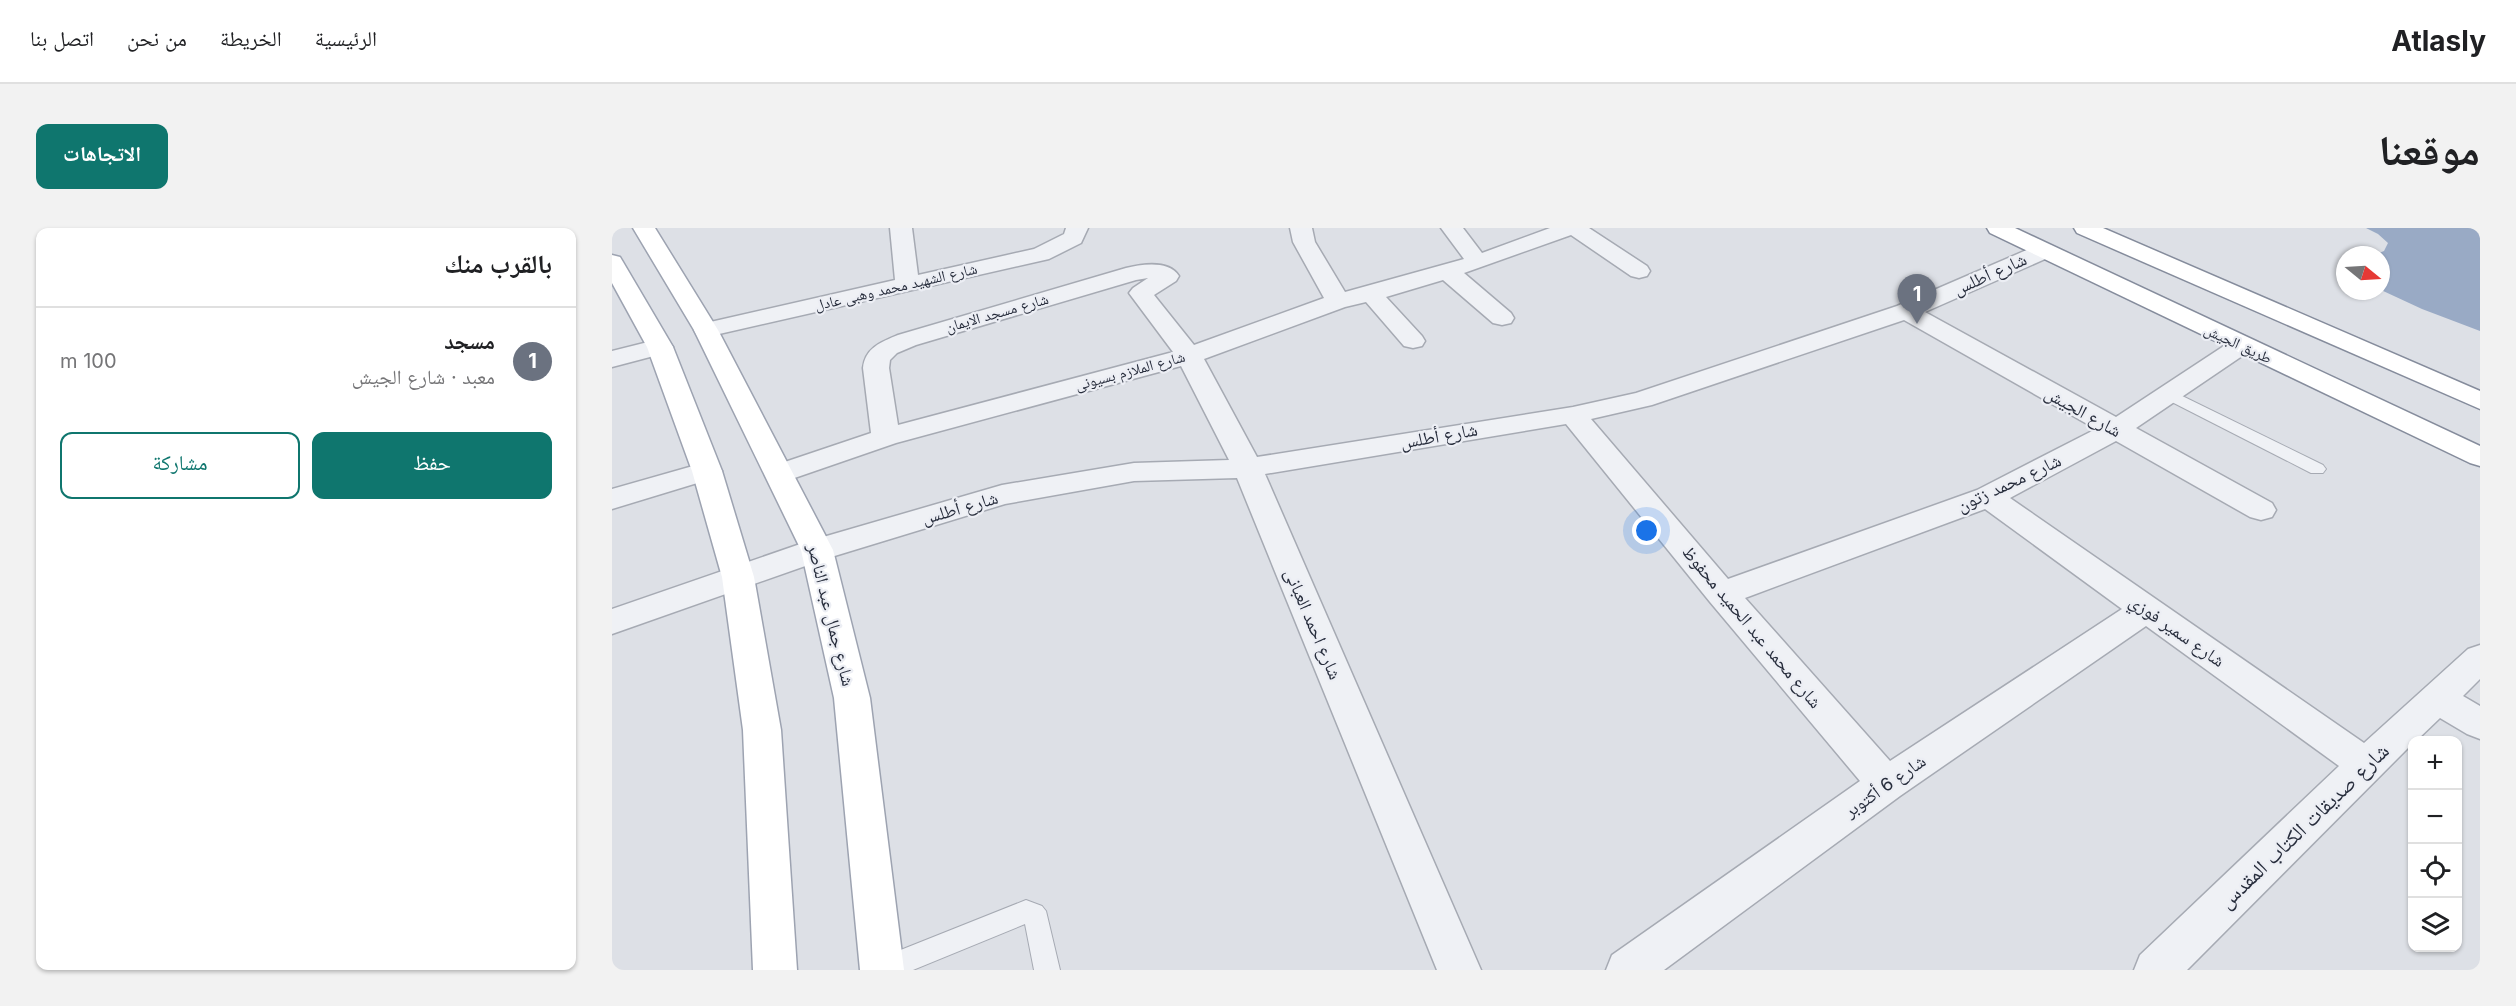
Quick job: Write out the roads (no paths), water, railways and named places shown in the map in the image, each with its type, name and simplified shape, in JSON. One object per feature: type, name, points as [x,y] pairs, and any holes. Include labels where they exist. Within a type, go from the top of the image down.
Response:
[{"type":"main road","name":"شارع جمال عبد الناصر","points":[[644,228],[706,330],[818,550],[852,698],[882,970]]},
{"type":"main road","name":"طريق الجيش","points":[[1998,228],[2480,457]]},
{"type":"main road","points":[[2085,228],[2480,401]]},
{"type":"main road","points":[[612,262],[660,347],[706,471],[738,577],[762,730],[775,970]]},
{"type":"street","points":[[901,228],[907,284]]},
{"type":"street","name":"شارع الشهيد محمد وهبى عادل","points":[[706,330],[1041,254],[1073,238],[1077,228]]},
{"type":"street","points":[[1301,228],[1304,242],[1338,301]]},
{"type":"street","points":[[1452,228],[1478,262]]},
{"type":"street","name":"شارع الملازم بسيونى","points":[[780,474],[886,437],[1189,356],[1338,301],[1371,294],[1478,262],[1570,228]]},
{"type":"street","points":[[1575,228],[1639,271]]},
{"type":"street","name":"شارع أطلس","points":[[612,622],[818,550],[1002,495],[1134,472],[1248,468],[1573,415],[1643,399],[1906,311],[2044,251]]},
{"type":"street","name":"شارع مسجد الايمان","points":[[886,437],[876,368],[877,358],[888,348],[907,340],[1134,273],[1154,271],[1168,276],[1141,293]]},
{"type":"street","points":[[1447,271],[1502,318]]},
{"type":"street","name":"شارع احمد العبانى","points":[[1141,293],[1189,356],[1248,468],[1459,970]]},
{"type":"street","points":[[1371,294],[1413,341]]},
{"type":"street","name":"شارع الجيش","points":[[1906,311],[2261,510]]},
{"type":"street","name":"شارع محمد زتون","points":[[1722,594],[1988,496],[2115,430],[2242,345]]},
{"type":"street","points":[[612,359],[660,347]]},
{"type":"street","name":"شارع محمد عبد الحميد محفوظ","points":[[1573,415],[1722,594],[1886,784]]},
{"type":"street","points":[[612,499],[706,471]]},
{"type":"street","name":"شارع سمير فوزي","points":[[1988,496],[2366,765]]},
{"type":"street","name":"شارع 6 أكتوبر","points":[[1628,970],[1886,784],[2146,609]]},
{"type":"street","name":"شارع صديقات الكتاب المقدس","points":[[2156,970],[2366,765],[2480,658]]},
{"type":"street","points":[[2437,698],[2480,724]]},
{"type":"lane","points":[[2170,395],[2317,469]]},
{"type":"lane","points":[[882,970],[1026,912],[1033,914],[1037,919],[1047,970]]},
{"type":"water","points":[[2366,228],[2480,228],[2480,331],[2390,294],[2390,246],[2386,246],[2388,243],[2378,234]]},
{"type":"place","name":"مسجد","points":[[1917,324]]}]
